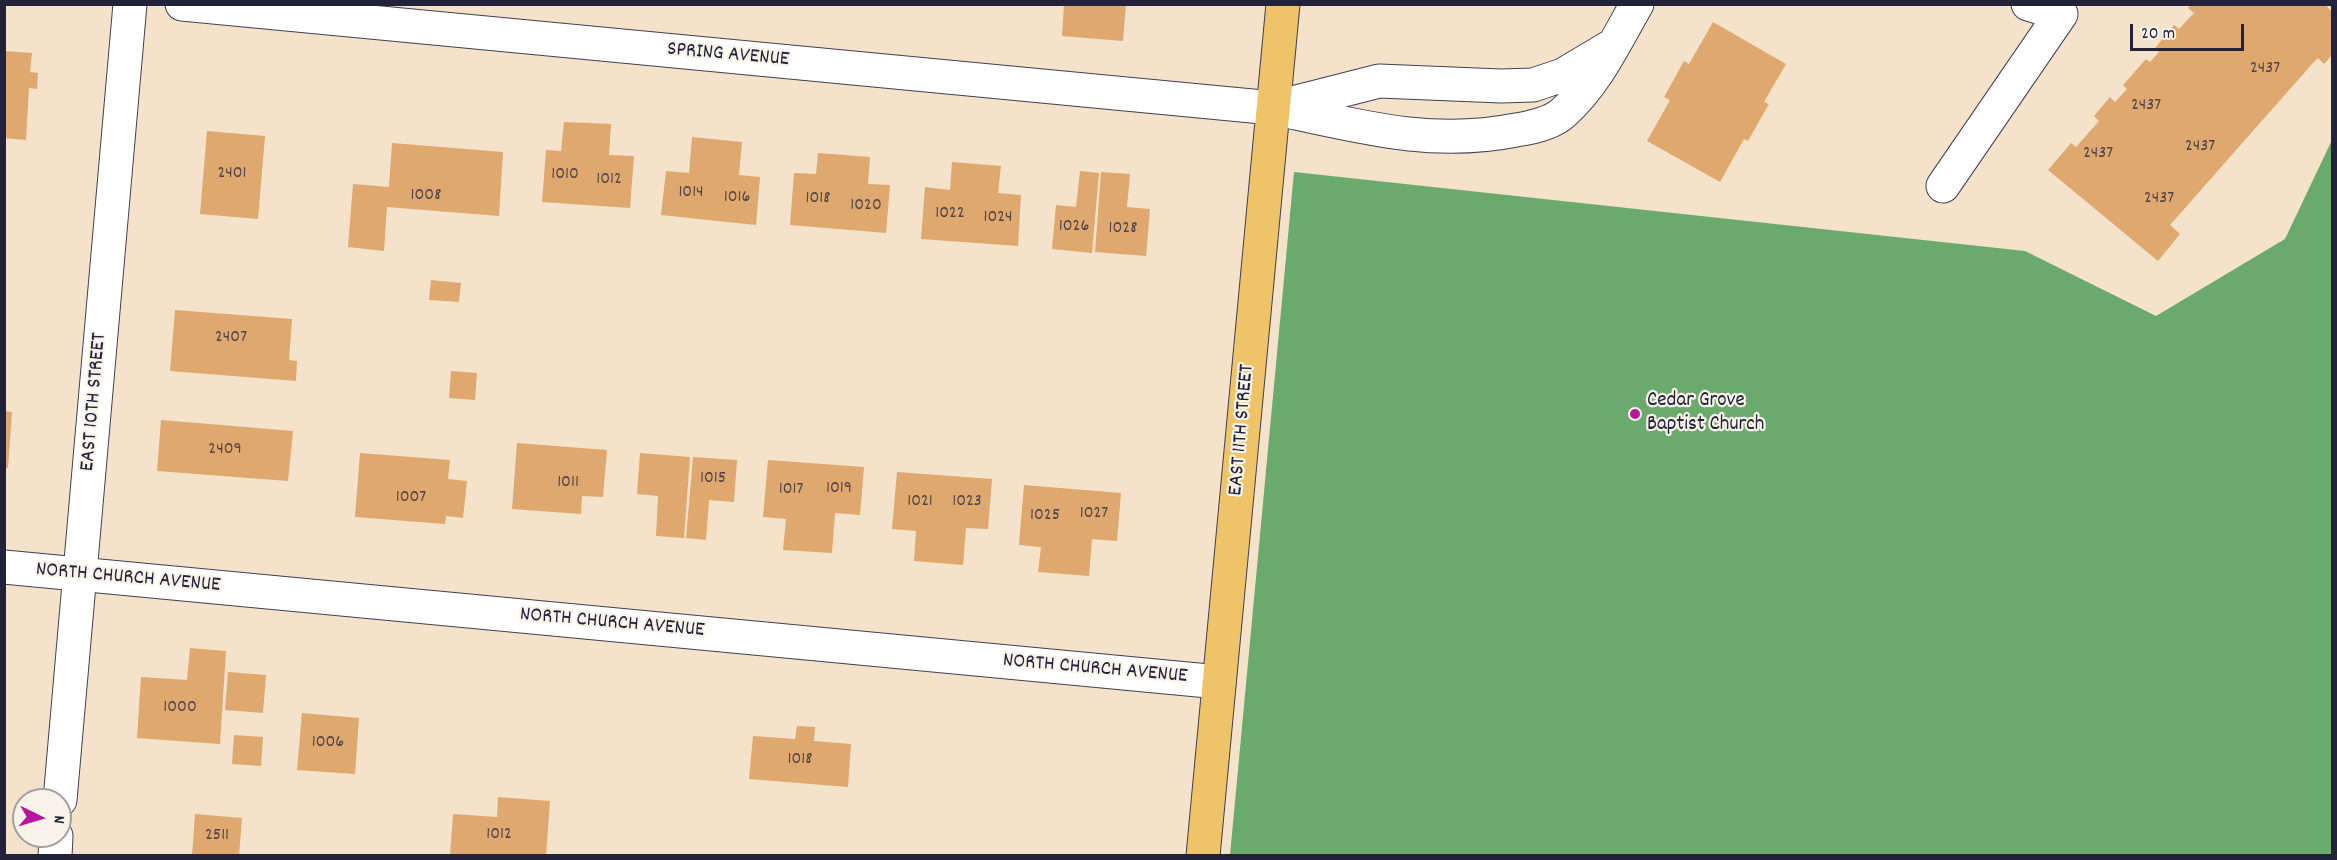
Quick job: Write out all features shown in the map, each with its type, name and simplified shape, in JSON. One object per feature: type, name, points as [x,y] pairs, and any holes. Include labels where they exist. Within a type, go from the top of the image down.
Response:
[{"type":"main road","name":"EAST 11TH STREET","points":[[1203,855],[1283,4]]},
{"type":"street","name":"EAST 10TH STREET","points":[[61,788],[130,4]]},
{"type":"street","name":"SPRING AVENUE","points":[[182,4],[1273,108]]},
{"type":"street","points":[[1273,108],[1380,132],[1447,138],[1493,135],[1529,128],[1561,115],[1586,90],[1637,4]]},
{"type":"street","points":[[1943,186],[2067,9],[2028,4]]},
{"type":"street","points":[[1273,108],[1380,81],[1501,87],[1533,85],[1563,75],[1612,46]]},
{"type":"street","name":"NORTH CHURCH AVENUE","points":[[4,567],[1219,682]]},
{"type":"green space","points":[[2332,140],[2332,855],[1230,855],[1294,172],[2025,251],[2156,316],[2285,239]]},
{"type":"building","points":[[1064,4],[1126,4],[1123,41],[1062,36]]},
{"type":"building","points":[[2191,4],[2325,4],[2332,12],[2332,55],[2324,64],[2318,58],[2312,64],[2170,225],[2180,234],[2158,261],[2048,170],[2071,143],[2076,147],[2099,121],[2094,116],[2110,97],[2115,102],[2127,89],[2123,85],[2146,59],[2150,62],[2159,52],[2155,48],[2174,25],[2179,29],[2194,13],[2188,8]]},
{"type":"building","points":[[1713,22],[1786,64],[1764,102],[1769,104],[1748,141],[1744,139],[1720,182],[1647,141],[1670,100],[1664,97],[1684,61],[1689,64]]},
{"type":"building","points":[[4,51],[32,53],[30,72],[38,73],[37,89],[29,88],[26,140],[4,138]]},
{"type":"building","points":[[564,122],[611,124],[609,155],[634,156],[630,208],[542,202],[546,150],[561,151]]},
{"type":"building","points":[[207,131],[265,136],[258,219],[200,214]]},
{"type":"building","points":[[692,137],[742,142],[739,175],[760,177],[756,225],[661,215],[666,171],[689,173]]},
{"type":"building","points":[[392,143],[503,152],[499,216],[387,207],[384,251],[348,247],[353,184],[389,187]]},
{"type":"building","points":[[818,153],[870,157],[868,184],[890,185],[886,233],[790,225],[794,173],[816,174]]},
{"type":"building","points":[[952,162],[1001,166],[998,193],[1021,195],[1018,246],[921,239],[925,187],[950,190]]},
{"type":"building","points":[[1080,171],[1099,173],[1092,253],[1052,249],[1056,205],[1076,207]]},
{"type":"building","points":[[1101,172],[1130,174],[1127,207],[1150,209],[1146,256],[1095,252]]},
{"type":"building","points":[[431,280],[461,283],[459,302],[429,300]]},
{"type":"building","points":[[175,310],[292,319],[289,360],[297,361],[296,381],[170,371]]},
{"type":"building","points":[[451,371],[477,373],[475,400],[449,398]]},
{"type":"building","points":[[4,411],[12,412],[8,468],[4,468]]},
{"type":"building","points":[[161,420],[293,431],[288,481],[157,471]]},
{"type":"building","points":[[517,443],[607,450],[603,497],[582,496],[581,514],[512,509]]},
{"type":"building","points":[[360,453],[450,460],[448,479],[467,481],[463,518],[446,516],[445,524],[355,517]]},
{"type":"building","points":[[640,453],[690,457],[684,538],[656,536],[658,496],[637,494]]},
{"type":"building","points":[[693,457],[737,460],[734,502],[709,500],[706,540],[686,538]]},
{"type":"building","points":[[768,460],[864,467],[860,515],[835,513],[832,553],[783,550],[786,519],[763,517]]},
{"type":"building","points":[[897,472],[992,479],[988,529],[966,528],[963,565],[914,561],[916,531],[892,529]]},
{"type":"building","points":[[1024,485],[1121,493],[1117,541],[1092,539],[1089,576],[1038,572],[1041,547],[1019,545]]},
{"type":"building","points":[[190,648],[226,651],[220,744],[137,738],[141,677],[187,680]]},
{"type":"building","points":[[228,672],[266,675],[263,713],[225,710]]},
{"type":"building","points":[[302,713],[359,718],[355,774],[297,770]]},
{"type":"building","points":[[797,726],[815,727],[814,741],[851,744],[848,787],[749,779],[753,736],[795,739]]},
{"type":"building","points":[[234,735],[263,737],[261,766],[232,764]]},
{"type":"building","points":[[498,797],[550,801],[546,856],[450,856],[453,814],[497,817]]},
{"type":"building","points":[[195,814],[242,818],[239,856],[192,856]]},
{"type":"place","name":"Cedar Grove Baptist Church","points":[[1635,414]]}]
